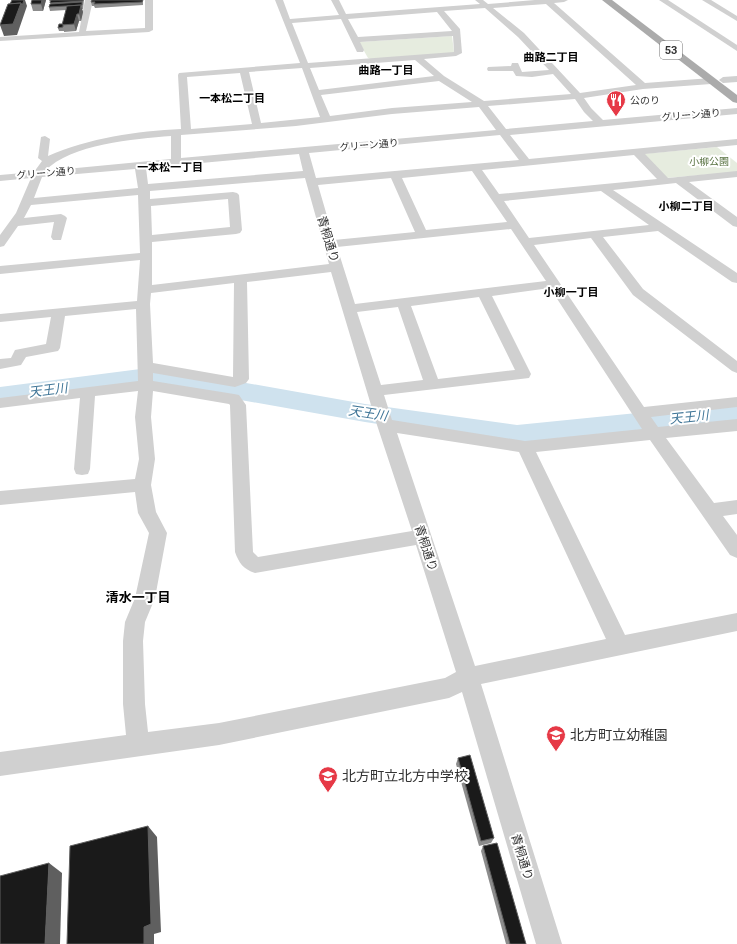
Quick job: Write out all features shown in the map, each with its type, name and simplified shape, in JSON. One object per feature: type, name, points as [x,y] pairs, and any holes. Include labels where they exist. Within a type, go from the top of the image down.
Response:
[{"type":"main road","name":"53","points":[[606,0],[737,100]]},
{"type":"main road","name":"53","points":[[616,0],[737,90]]},
{"type":"street","points":[[82,34],[89,0]]},
{"type":"street","points":[[0,39],[148,30],[149,0]]},
{"type":"street","points":[[279,0],[326,119]]},
{"type":"street","points":[[335,0],[366,61]]},
{"type":"street","points":[[287,19],[483,4],[564,0]]},
{"type":"street","points":[[664,0],[737,49]]},
{"type":"street","points":[[706,0],[737,19]]},
{"type":"street","points":[[547,1],[643,86]]},
{"type":"street","points":[[342,15],[440,10],[483,4],[521,35],[578,96],[587,110],[600,123]]},
{"type":"street","points":[[176,162],[181,132],[182,75],[456,54],[458,53],[456,29],[440,10]]},
{"type":"street","points":[[354,40],[456,33]]},
{"type":"street","points":[[417,57],[442,78],[482,104],[526,163]]},
{"type":"street","points":[[492,69],[516,67],[519,74],[524,75],[555,71]]},
{"type":"street","points":[[244,70],[257,126]]},
{"type":"street","points":[[316,93],[442,78]]},
{"type":"street","points":[[724,80],[737,79]]},
{"type":"street","points":[[0,243],[28,202],[40,169],[50,160],[71,150],[110,140],[136,136],[257,126],[392,111],[578,96],[643,86],[711,80]]},
{"type":"street","name":"グリーン通り","points":[[0,178],[737,111]]},
{"type":"street","points":[[45,139],[43,158],[50,160]]},
{"type":"street","points":[[28,202],[145,194],[311,178],[395,175],[723,143],[734,146]]},
{"type":"street","name":"青桐通り","points":[[303,151],[329,244],[385,425],[468,677],[549,944]]},
{"type":"street","points":[[637,152],[665,182]]},
{"type":"street","points":[[138,745],[134,704],[133,641],[136,622],[145,598],[158,533],[147,513],[142,485],[147,459],[143,417],[146,376],[144,297],[146,239],[145,194],[140,165]]},
{"type":"street","points":[[475,168],[527,242],[640,413],[737,550]]},
{"type":"street","points":[[496,198],[737,174]]},
{"type":"street","points":[[395,175],[422,234]]},
{"type":"street","points":[[679,180],[737,223]]},
{"type":"street","points":[[604,188],[737,279]]},
{"type":"street","points":[[145,194],[233,195],[236,230],[146,239]]},
{"type":"street","points":[[15,223],[61,218],[57,237]]},
{"type":"street","points":[[329,244],[514,225]]},
{"type":"street","points":[[527,242],[660,227]]},
{"type":"street","points":[[595,235],[638,292],[737,368]]},
{"type":"street","points":[[0,270],[146,256]]},
{"type":"street","points":[[0,318],[59,312],[240,278],[336,267]]},
{"type":"street","points":[[0,403],[88,392],[146,376],[235,382],[241,379],[240,278]]},
{"type":"street","points":[[350,309],[554,284]]},
{"type":"street","points":[[375,391],[524,374],[484,293]]},
{"type":"street","points":[[403,303],[432,384]]},
{"type":"street","points":[[0,364],[16,362],[20,353],[54,348],[59,312]]},
{"type":"street","points":[[146,376],[234,399],[238,405],[244,552],[247,559],[255,565],[422,537]]},
{"type":"street","points":[[82,469],[88,392]]},
{"type":"street","points":[[640,413],[737,402]]},
{"type":"street","points":[[385,425],[525,448],[737,425]]},
{"type":"street","points":[[525,448],[620,646]]},
{"type":"street","points":[[0,498],[142,485]]},
{"type":"street","points":[[710,510],[737,507]]},
{"type":"street","points":[[0,764],[219,734],[449,688],[468,677],[737,622]]},
{"type":"green space","points":[[452,36],[454,52],[452,53],[371,59],[368,58],[359,42]]},
{"type":"green space","name":"小柳公園","points":[[717,147],[737,163],[737,172],[666,178],[642,154]]},
{"type":"building","points":[[12,0],[24,0],[22,6],[21,3],[10,4]]},
{"type":"building","points":[[32,0],[42,0],[41,4],[31,4]]},
{"type":"building","points":[[51,0],[83,0],[83,1],[50,3]]},
{"type":"building","points":[[92,0],[143,0],[142,2],[94,4],[95,2],[91,2]]},
{"type":"building","points":[[82,2],[82,5],[49,7],[50,4]]},
{"type":"building","points":[[21,3],[13,24],[0,25],[8,4]]},
{"type":"building","points":[[81,5],[79,14],[77,14],[74,24],[62,25],[67,6]]},
{"type":"building","points":[[59,24],[63,24],[63,27],[58,28]]},
{"type":"building","points":[[470,755],[494,838],[481,841],[458,758]]},
{"type":"building","points":[[148,826],[151,924],[144,927],[144,944],[67,944],[70,846]]},
{"type":"building","points":[[497,843],[526,944],[510,944],[483,846]]},
{"type":"building","points":[[49,863],[45,944],[0,944],[0,876]]},
{"type":"waterway","name":"天王川","points":[[0,396],[156,376],[365,413],[517,435],[737,412]]},
{"type":"place","name":"公のり","points":[[616,117]]},
{"type":"place","name":"北方町立幼稚園","points":[[556,752]]},
{"type":"place","name":"北方町立北方中学校","points":[[328,793]]},
{"type":"district","name":"曲路二丁目","points":[[551,57]]},
{"type":"district","name":"曲路一丁目","points":[[386,70]]},
{"type":"district","name":"一本松二丁目","points":[[232,98]]},
{"type":"district","name":"一本松一丁目","points":[[170,167]]},
{"type":"district","name":"小柳二丁目","points":[[686,206]]},
{"type":"district","name":"小柳一丁目","points":[[571,292]]},
{"type":"district","name":"清水一丁目","points":[[138,597]]}]
